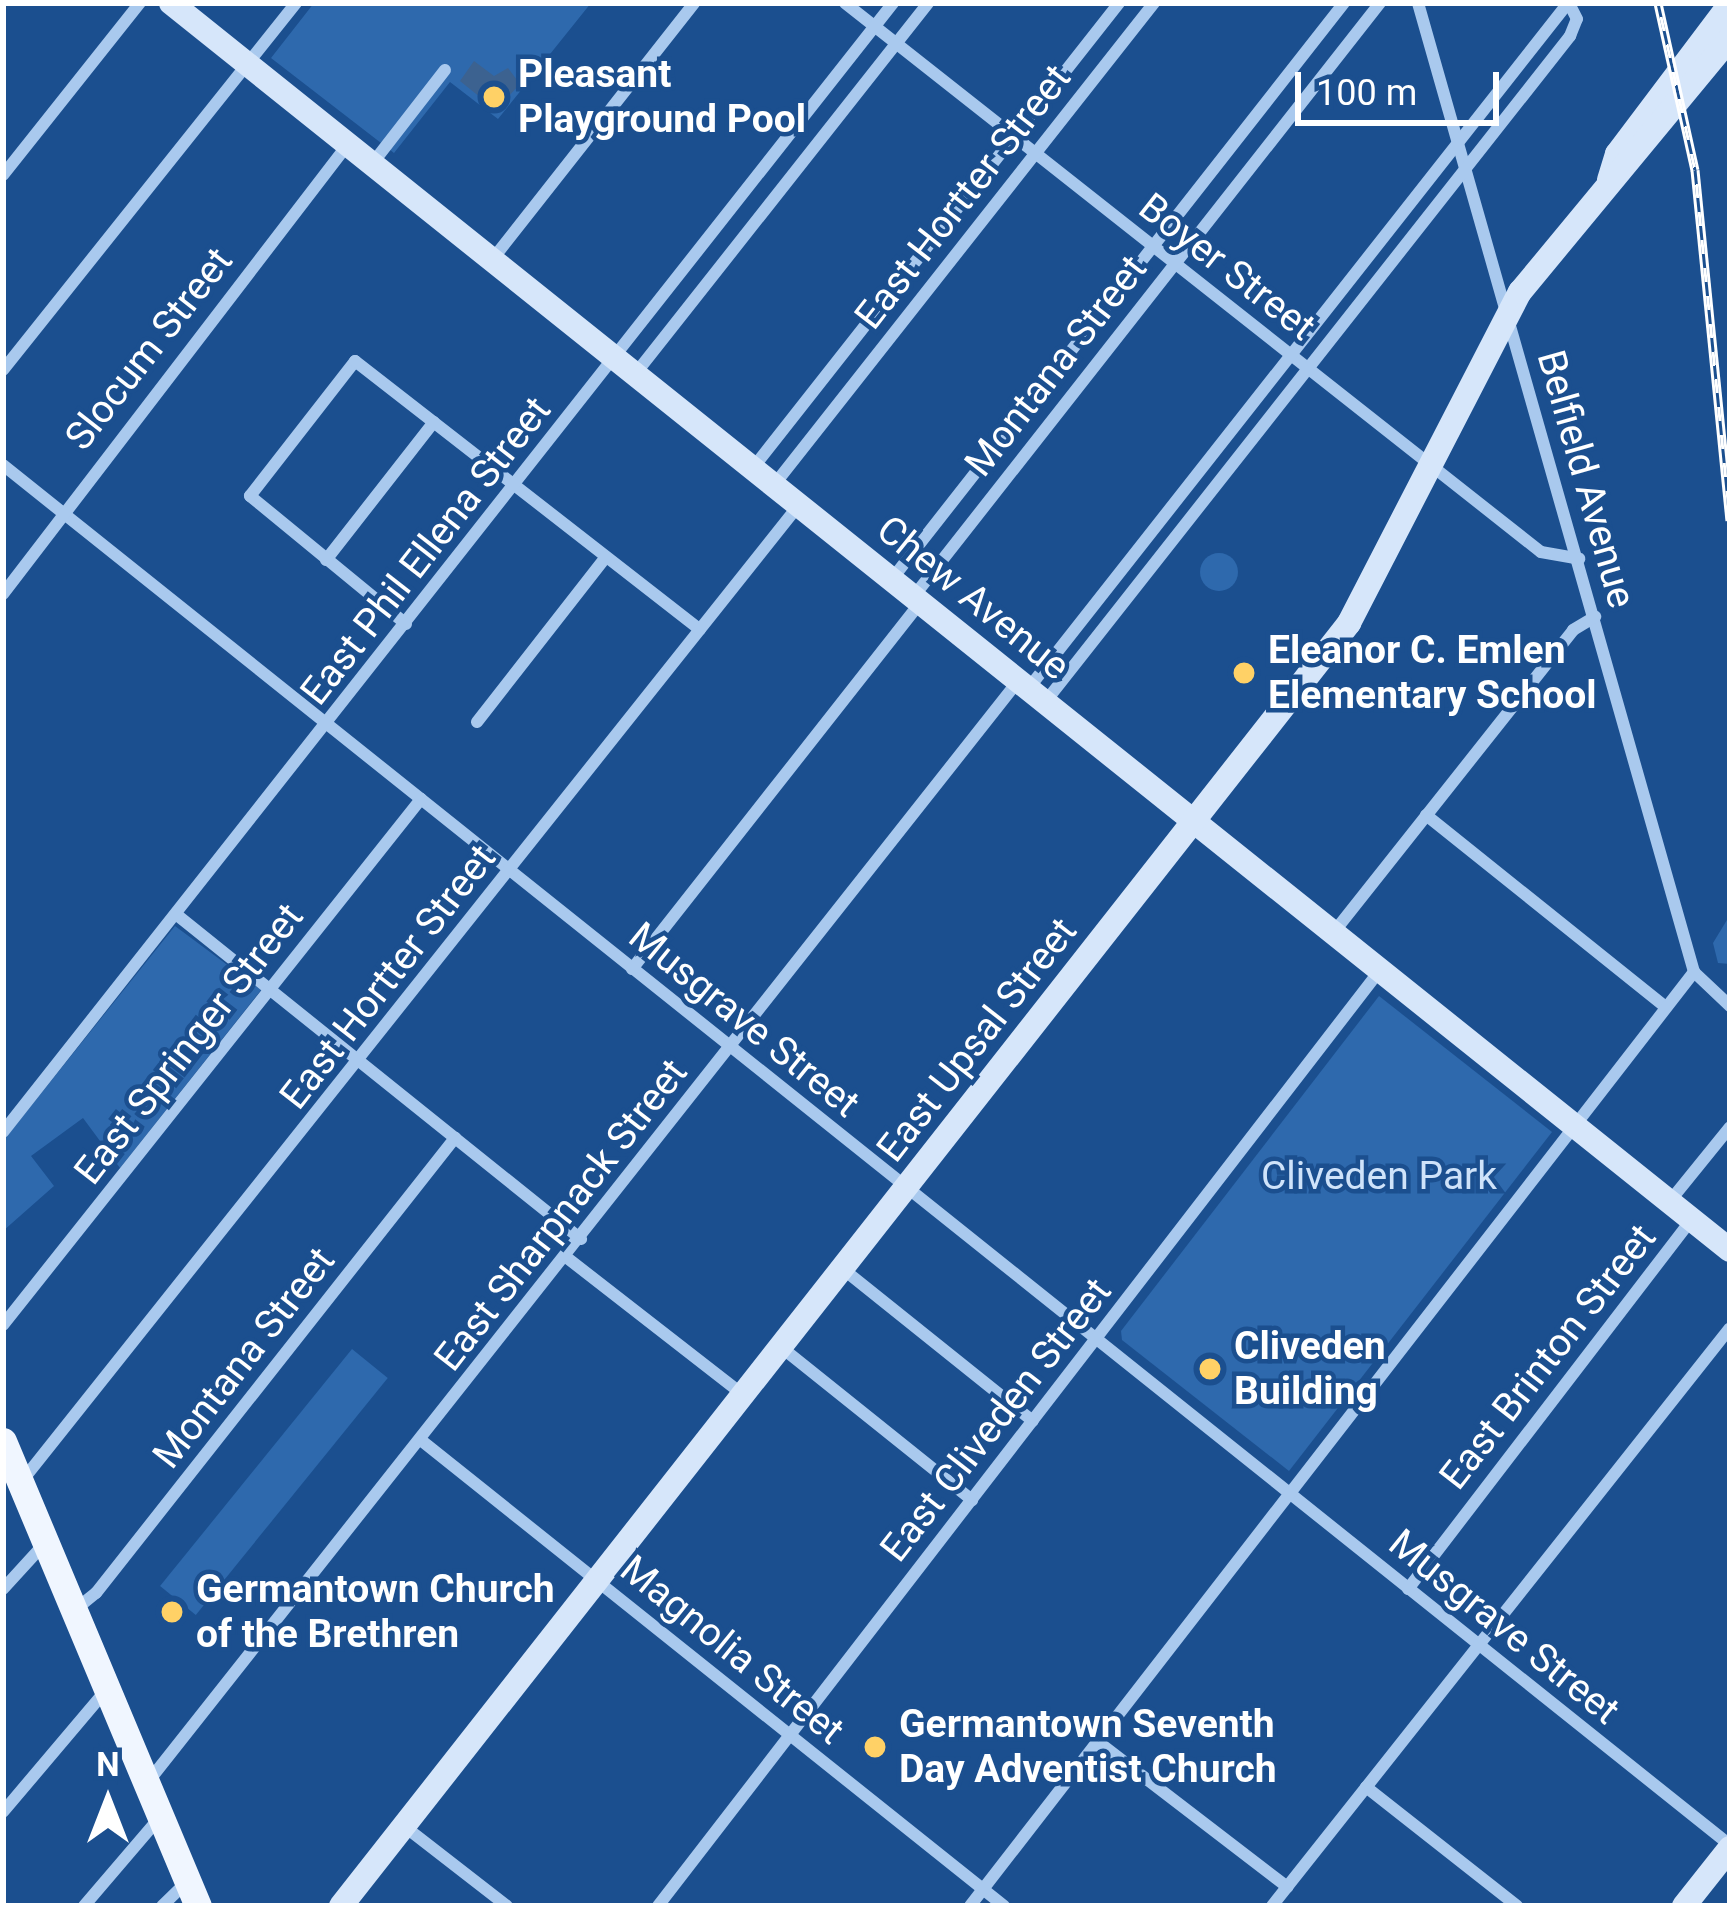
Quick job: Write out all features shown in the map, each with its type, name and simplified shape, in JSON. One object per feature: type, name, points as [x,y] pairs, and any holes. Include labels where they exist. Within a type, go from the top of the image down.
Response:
[{"type":"main road","points":[[3,1441],[193,1894]]},
{"type":"street","points":[[3,175],[140,3]]},
{"type":"street","name":"Chew Avenue","points":[[171,3],[1730,1250]]},
{"type":"street","points":[[3,370],[296,3]]},
{"type":"street","points":[[492,260],[694,3]]},
{"type":"street","name":"Boyer Street","points":[[845,3],[1541,552],[1579,559]]},
{"type":"street","name":"East Phil Ellena Street","points":[[3,1132],[893,3]]},
{"type":"street","points":[[635,374],[928,3]]},
{"type":"street","name":"East Hortter Street","points":[[753,468],[1119,3]]},
{"type":"street","name":"East Hortter Street","points":[[774,485],[1154,3]]},
{"type":"street","name":"Montana Street","points":[[892,579],[1345,3]]},
{"type":"street","name":"Montana Street","points":[[632,969],[1380,3]]},
{"type":"street","name":"Belfield Avenue","points":[[1418,3],[1694,972]]},
{"type":"street","name":"East Sharpnack Street","points":[[1030,691],[1569,3]]},
{"type":"street","name":"East Sharpnack Street","points":[[147,1782],[731,1048],[1308,369],[1574,31],[1569,3]]},
{"type":"street","name":"East Upsal Street","points":[[341,1906],[1357,611],[1507,314],[1609,180],[1617,154],[1730,4]]},
{"type":"street","name":"East Upsal Street","points":[[1609,180],[1633,165],[1730,38]]},
{"type":"street","points":[[372,164],[445,70]]},
{"type":"street","name":"Slocum Street","points":[[3,594],[348,145]]},
{"type":"street","points":[[406,624],[250,496],[355,361],[700,630]]},
{"type":"street","points":[[326,560],[434,422]]},
{"type":"street","name":"Musgrave Street","points":[[3,465],[1730,1847]]},
{"type":"street","name":"East Hortter Street","points":[[20,1482],[359,1063],[799,505]]},
{"type":"street","points":[[477,722],[606,557]]},
{"type":"street","points":[[1333,933],[1573,630],[1595,617]]},
{"type":"street","name":"East Springer Street","points":[[3,1325],[421,799]]},
{"type":"street","points":[[1426,815],[1666,1006]]},
{"type":"street","points":[[177,914],[580,1238]]},
{"type":"street","name":"East Cliveden Street","points":[[658,1906],[1380,970]]},
{"type":"street","points":[[970,1906],[1694,972],[1730,1006]]},
{"type":"street","points":[[1670,1202],[1730,1127]]},
{"type":"street","name":"Montana Street","points":[[75,1610],[97,1593],[455,1138]]},
{"type":"street","name":"East Brinton Street","points":[[1408,1589],[1692,1219]]},
{"type":"street","points":[[566,1257],[743,1395]]},
{"type":"street","points":[[843,1268],[1033,1421]]},
{"type":"street","points":[[1272,1906],[1730,1328]]},
{"type":"street","points":[[781,1347],[972,1500]]},
{"type":"street","name":"Magnolia Street","points":[[422,1441],[1004,1906]]},
{"type":"street","points":[[3,1589],[46,1542]]},
{"type":"street","points":[[3,1812],[89,1702],[109,1689]]},
{"type":"street","points":[[1097,1741],[1287,1887]]},
{"type":"street","points":[[1366,1787],[1517,1906]]},
{"type":"street","points":[[84,1906],[161,1817]]},
{"type":"street","points":[[404,1826],[507,1906]]},
{"type":"street","points":[[1684,1906],[1730,1847]]},
{"type":"street","points":[[162,1906],[193,1894]]},
{"type":"green space","points":[[314,3],[591,3],[498,119],[450,82],[394,153],[271,58]]},
{"type":"green space","points":[[1219,553],[1232,559],[1238,572],[1232,585],[1219,591],[1206,585],[1200,572],[1206,559]]},
{"type":"green space","points":[[1730,915],[1730,964],[1718,963],[1713,943]]},
{"type":"green space","points":[[175,926],[261,990],[120,1168],[83,1118],[31,1156],[54,1186],[3,1231],[3,1141]]},
{"type":"green space","name":"Cliveden Park","points":[[1379,996],[1552,1132],[1289,1471],[1122,1340],[1121,1331]]},
{"type":"green space","points":[[352,1349],[388,1378],[196,1615],[160,1586]]},
{"type":"shaded area","name":"Pleasant Playground Pool","points":[[474,61],[494,76],[508,68],[520,84],[496,110],[460,81]]},
{"type":"railway","points":[[1658,3],[1695,170],[1730,520]]},
{"type":"place","name":"Pleasant Playground Pool","points":[[494,97]]},
{"type":"place","name":"Eleanor C. Emlen Elementary School","points":[[1244,673]]},
{"type":"place","name":"Cliveden Building","points":[[1210,1369]]},
{"type":"place","name":"Germantown Church of the Brethren","points":[[172,1612]]},
{"type":"place","name":"Germantown Seventh Day Adventist Church","points":[[875,1747]]}]
